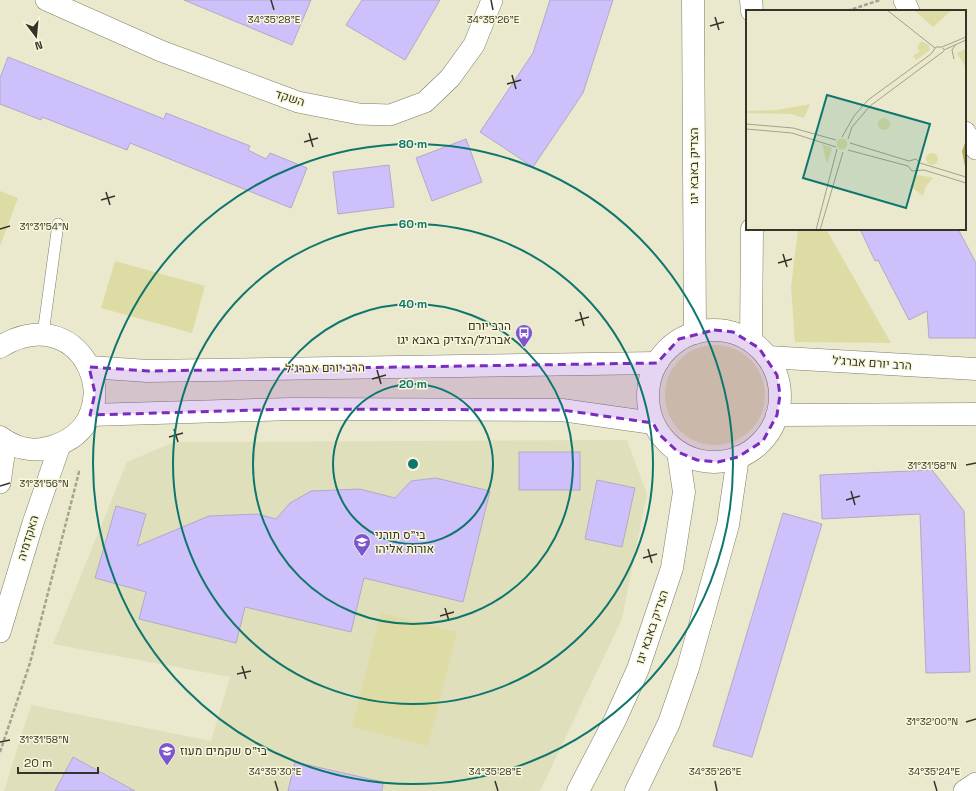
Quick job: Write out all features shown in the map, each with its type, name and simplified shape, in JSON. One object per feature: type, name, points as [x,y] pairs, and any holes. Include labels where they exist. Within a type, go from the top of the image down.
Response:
[{"type":"main road","name":"הצדיק באבא יגו","points":[[693,0],[694,333]]},
{"type":"main road","points":[[751,0],[752,10]]},
{"type":"main road","points":[[751,341],[752,230]]},
{"type":"main road","points":[[714,330],[733,332],[751,341],[767,357],[777,375],[780,395],[777,415],[771,429],[763,441],[751,450],[738,457],[718,462],[697,460],[678,452],[659,434],[653,423],[648,402],[649,382],[657,362],[666,350],[679,339],[694,333],[714,330]]},
{"type":"main road","points":[[0,347],[21,337],[44,334],[58,338],[72,346],[83,357],[93,377],[95,393],[90,415],[81,429],[71,439],[60,445],[46,449],[32,450],[18,447],[3,439]]},
{"type":"main road","name":"הרב יורם אברג'ל","points":[[767,357],[976,369]]},
{"type":"main road","name":"הרב יורם אברג'ל","points":[[89,367],[148,371],[657,362]]},
{"type":"main road","points":[[90,415],[292,410],[562,410],[653,423]]},
{"type":"main road","points":[[777,415],[976,414]]},
{"type":"main road","name":"הצדיק באבא יגו","points":[[578,791],[615,720],[638,668],[672,568],[684,492],[678,452]]},
{"type":"main road","points":[[636,791],[669,723],[688,668],[728,525],[738,457]]},
{"type":"street","name":"השקד","points":[[46,0],[161,51],[298,102],[359,114],[390,115],[425,102],[450,78],[474,45],[492,0]]},
{"type":"street","points":[[904,0],[909,10]]},
{"type":"street","points":[[966,134],[976,149]]},
{"type":"street","points":[[0,482],[3,439]]},
{"type":"street","name":"האקדמיה","points":[[0,632],[33,523],[60,445]]},
{"type":"street","points":[[964,791],[976,784]]},
{"type":"lane","points":[[44,334],[58,224]]},
{"type":"path","points":[[850,10],[880,0]]},
{"type":"highlighted area","points":[[714,330],[733,332],[759,348],[777,375],[780,395],[777,415],[763,441],[738,457],[718,462],[697,460],[678,452],[659,434],[653,423],[562,410],[292,409],[90,415],[95,393],[89,367],[148,371],[657,363],[679,339]]},
{"type":"shaded area","points":[[0,191],[18,198],[0,246]]},
{"type":"shaded area","points":[[798,230],[827,230],[891,343],[795,342],[791,288]]},
{"type":"shaded area","points":[[115,261],[205,286],[192,333],[101,308]]},
{"type":"shaded area","points":[[715,345],[734,348],[751,359],[762,376],[765,395],[762,414],[751,431],[734,442],[715,445],[696,442],[679,431],[668,414],[665,395],[668,376],[679,359],[696,348]]},
{"type":"shaded area","name":"בי\"ס תורני אורות אליהו","points":[[627,440],[647,494],[622,619],[540,791],[4,791],[31,705],[211,741],[230,677],[53,644],[127,462],[174,442]]},
{"type":"shaded area","points":[[381,613],[457,632],[428,746],[352,727]]},
{"type":"building","points":[[184,0],[311,0],[292,45]]},
{"type":"building","points":[[362,0],[440,0],[405,60],[346,25]]},
{"type":"building","points":[[550,0],[613,0],[583,93],[533,167],[480,132],[533,53]]},
{"type":"building","points":[[8,57],[164,119],[166,113],[250,146],[248,150],[266,159],[270,153],[307,168],[291,208],[130,143],[127,150],[42,117],[41,120],[0,104],[0,78]]},
{"type":"building","points":[[466,139],[482,182],[432,201],[416,158]]},
{"type":"building","points":[[389,165],[394,207],[338,214],[333,172]]},
{"type":"building","points":[[860,230],[959,230],[976,263],[976,338],[929,338],[927,311],[909,320],[878,260],[875,261]]},
{"type":"building","points":[[519,452],[580,452],[580,490],[519,490]]},
{"type":"building","points":[[932,470],[964,511],[970,672],[926,673],[920,514],[822,519],[820,475]]},
{"type":"building","points":[[436,478],[490,491],[463,602],[364,578],[351,632],[245,607],[236,643],[139,619],[146,592],[95,578],[116,506],[146,514],[137,546],[209,516],[257,514],[276,519],[290,503],[311,491],[360,489],[395,498],[411,481]]},
{"type":"building","points":[[597,480],[635,488],[622,547],[585,539]]},
{"type":"building","points":[[783,513],[822,524],[752,757],[713,746]]},
{"type":"building","points":[[73,757],[135,791],[55,791]]},
{"type":"building","points":[[295,762],[383,782],[382,791],[288,791]]},
{"type":"place","name":"הרב יורם אברג׳ל/הצדיק באבא יגו","points":[[524,348]]},
{"type":"place","name":"בי\"ס תורני אורות אליהו","points":[[362,557]]},
{"type":"place","name":"בי\"ס שקמים מעוז","points":[[167,766]]}]
